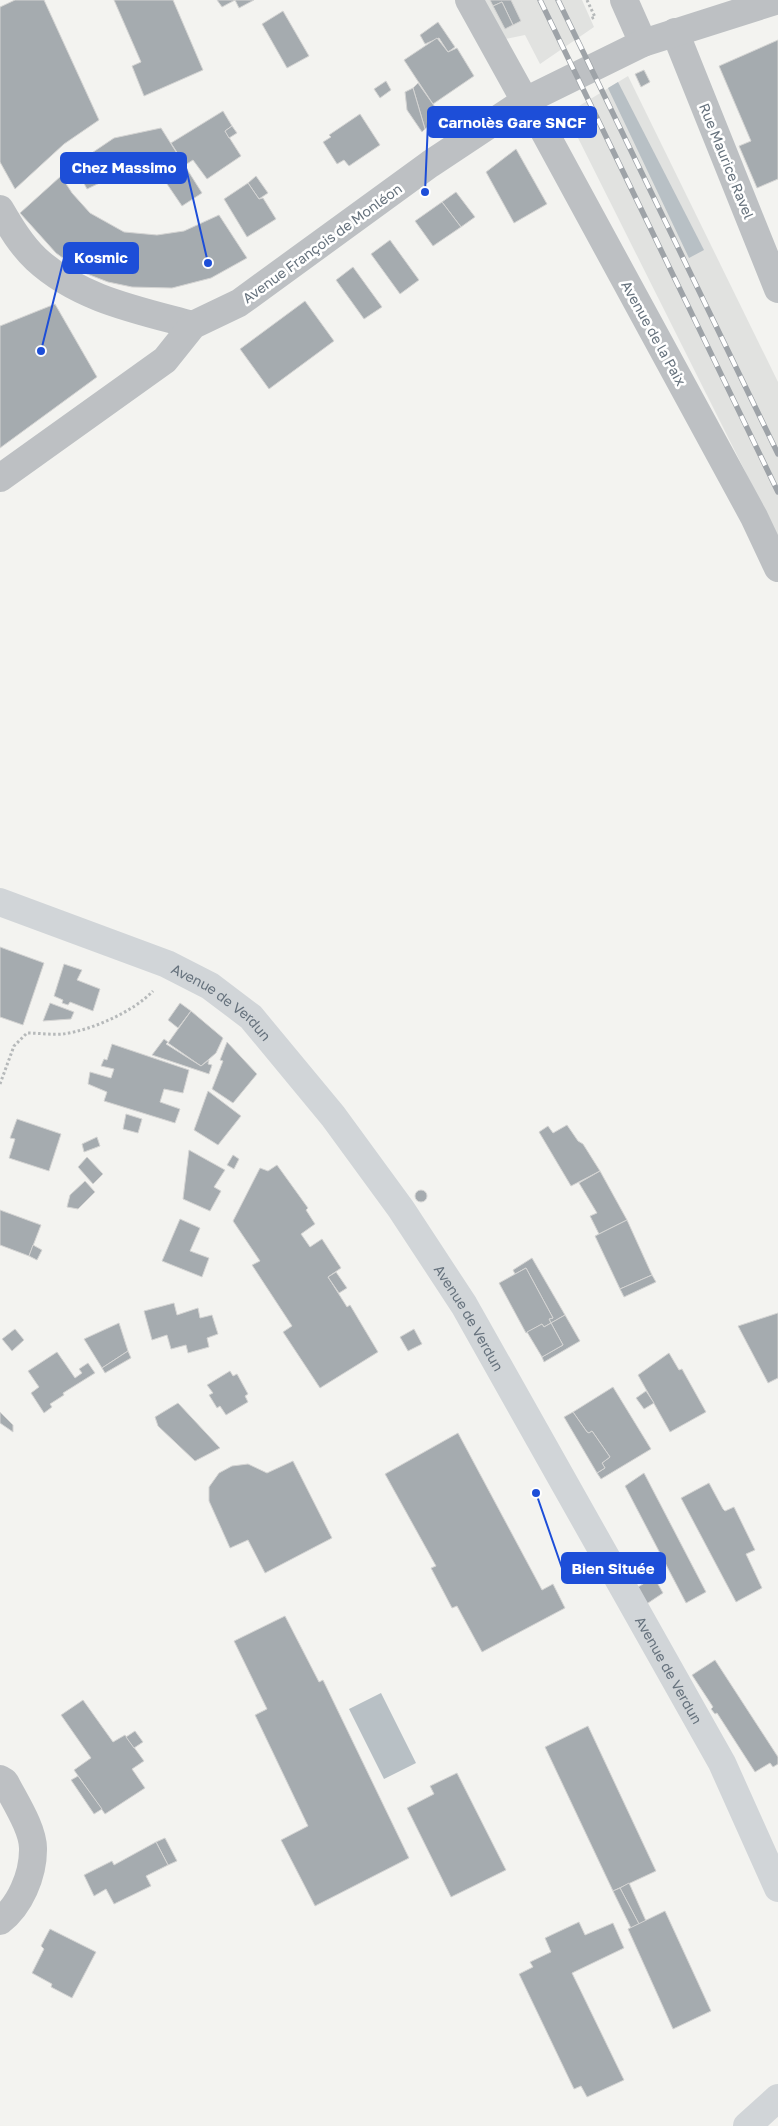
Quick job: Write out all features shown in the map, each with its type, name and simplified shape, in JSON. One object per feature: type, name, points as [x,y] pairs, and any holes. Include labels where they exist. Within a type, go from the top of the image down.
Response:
[{"type":"main road","name":"Avenue de Verdun","points":[[0,902],[167,964],[210,986],[251,1017],[333,1116],[401,1209],[464,1305],[722,1763],[778,1888]]},
{"type":"main road","points":[[747,2126],[778,2098]]},
{"type":"street","name":"Avenue de la Paix","points":[[469,0],[524,101],[544,131],[725,464],[778,568]]},
{"type":"street","points":[[624,0],[643,43]]},
{"type":"street","name":"Avenue François de Monléon","points":[[0,478],[165,360],[193,325],[238,303],[430,164],[524,101],[643,43],[778,0]]},
{"type":"street","name":"Rue Maurice Ravel","points":[[675,32],[778,290]]},
{"type":"street","points":[[0,209],[14,232],[36,258],[69,283],[108,302],[193,325]]},
{"type":"street","points":[[0,1779],[5,1782],[24,1820],[34,1849],[25,1889],[8,1916],[0,1921]]},
{"type":"path","points":[[587,0],[595,17],[590,19]]},
{"type":"path","points":[[0,1084],[14,1046],[28,1033],[63,1034],[115,1018],[143,1001],[155,988],[167,964]]},
{"type":"shaded area","points":[[473,0],[582,0],[594,27],[540,64],[525,35],[505,39]]},
{"type":"shaded area","points":[[628,76],[778,382],[778,537],[566,114]]},
{"type":"shaded area","points":[[618,82],[704,250],[689,258],[608,88]]},
{"type":"shaded area","points":[[381,1693],[416,1763],[384,1779],[349,1709]]},
{"type":"building","points":[[15,0],[44,0],[99,120],[64,144],[15,189],[0,162],[0,7]]},
{"type":"building","points":[[114,0],[173,0],[203,70],[144,96],[132,66],[141,62]]},
{"type":"building","points":[[217,0],[235,0],[222,7]]},
{"type":"building","points":[[235,0],[254,0],[239,8]]},
{"type":"building","points":[[490,0],[511,0],[521,21],[513,25],[502,2],[493,6]]},
{"type":"building","points":[[502,2],[513,25],[505,29],[493,6]]},
{"type":"building","points":[[283,11],[309,56],[287,68],[262,24]]},
{"type":"building","points":[[438,22],[455,47],[448,52],[439,38],[425,44],[420,35]]},
{"type":"building","points":[[437,38],[448,52],[457,48],[474,76],[433,104],[404,60]]},
{"type":"building","points":[[778,40],[778,179],[757,188],[739,146],[751,141],[719,66]]},
{"type":"building","points":[[644,70],[650,82],[641,87],[635,74]]},
{"type":"building","points":[[386,81],[391,90],[380,98],[374,89]]},
{"type":"building","points":[[418,83],[442,117],[425,129],[413,88]]},
{"type":"building","points":[[413,88],[425,129],[422,132],[407,110],[405,92]]},
{"type":"building","points":[[223,111],[232,126],[225,131],[241,156],[207,179],[193,160],[185,165],[171,143]]},
{"type":"building","points":[[360,114],[380,145],[349,166],[344,160],[337,164],[323,142],[331,137],[329,135]]},
{"type":"building","points":[[232,126],[237,133],[229,138],[225,131]]},
{"type":"building","points":[[161,128],[202,193],[182,206],[150,159],[87,189],[74,165],[114,138]]},
{"type":"building","points":[[516,149],[547,204],[514,223],[486,172]]},
{"type":"building","points":[[61,176],[72,193],[90,213],[124,232],[157,235],[184,231],[219,215],[247,258],[211,278],[172,288],[132,287],[108,282],[82,272],[56,253],[20,213]]},
{"type":"building","points":[[256,176],[268,193],[259,199],[248,183]]},
{"type":"building","points":[[248,183],[259,199],[263,198],[276,219],[247,237],[224,199]]},
{"type":"building","points":[[456,192],[475,217],[461,227],[442,202]]},
{"type":"building","points":[[442,202],[461,227],[433,246],[415,221]]},
{"type":"building","points":[[390,240],[419,280],[400,294],[371,254]]},
{"type":"building","points":[[353,267],[382,307],[364,319],[336,280]]},
{"type":"building","points":[[305,301],[334,341],[269,389],[240,349]]},
{"type":"building","points":[[55,304],[97,377],[0,448],[0,326]]},
{"type":"building","points":[[0,947],[44,963],[23,1025],[0,1017]]},
{"type":"building","points":[[64,964],[82,970],[77,980],[100,989],[93,1011],[70,1002],[68,1005],[62,1003],[63,1000],[54,996]]},
{"type":"building","points":[[50,1003],[74,1012],[71,1019],[43,1021]]},
{"type":"building","points":[[180,1003],[191,1011],[178,1028],[168,1020]]},
{"type":"building","points":[[191,1011],[223,1038],[216,1053],[201,1066],[168,1043]]},
{"type":"building","points":[[164,1039],[168,1042],[166,1044],[201,1066],[209,1060],[208,1064],[212,1065],[209,1074],[152,1055]]},
{"type":"building","points":[[227,1042],[257,1074],[233,1103],[212,1089],[223,1061],[220,1060]]},
{"type":"building","points":[[112,1044],[189,1070],[183,1093],[164,1089],[160,1102],[180,1109],[175,1123],[104,1101],[107,1092],[88,1084],[90,1072],[111,1078],[114,1069],[101,1066],[104,1059],[107,1060]]},
{"type":"building","points":[[208,1091],[241,1116],[218,1145],[194,1130]]},
{"type":"building","points":[[126,1114],[142,1119],[138,1133],[123,1129]]},
{"type":"building","points":[[17,1119],[61,1134],[49,1171],[9,1158],[15,1139],[10,1138]]},
{"type":"building","points":[[567,1125],[578,1141],[583,1144],[600,1171],[571,1186],[539,1132],[548,1126],[553,1133]]},
{"type":"building","points":[[97,1137],[100,1146],[84,1152],[82,1144]]},
{"type":"building","points":[[189,1150],[225,1170],[214,1187],[221,1191],[210,1211],[183,1199]]},
{"type":"building","points":[[233,1155],[239,1159],[234,1169],[227,1165]]},
{"type":"building","points":[[87,1157],[103,1174],[93,1184],[78,1167]]},
{"type":"building","points":[[277,1165],[308,1208],[306,1210],[315,1224],[301,1234],[310,1247],[322,1239],[341,1268],[328,1277],[347,1307],[350,1305],[378,1352],[320,1388],[283,1332],[292,1326],[252,1265],[260,1261],[233,1221],[260,1168],[268,1171]]},
{"type":"building","points":[[600,1171],[627,1220],[599,1234],[590,1216],[597,1213],[579,1183]]},
{"type":"building","points":[[85,1181],[95,1192],[78,1209],[67,1207],[70,1195]]},
{"type":"building","points":[[419,1190],[423,1190],[427,1196],[423,1202],[419,1202],[415,1198],[415,1194]]},
{"type":"building","points":[[0,1210],[41,1225],[29,1256],[0,1245]]},
{"type":"building","points":[[180,1219],[200,1228],[190,1251],[209,1258],[202,1277],[162,1261]]},
{"type":"building","points":[[627,1220],[652,1275],[620,1289],[595,1236]]},
{"type":"building","points":[[33,1245],[42,1250],[37,1260],[29,1256]]},
{"type":"building","points":[[532,1258],[565,1315],[551,1323],[549,1319],[553,1318],[526,1268],[515,1274],[513,1270]]},
{"type":"building","points":[[526,1268],[553,1318],[549,1319],[551,1323],[544,1327],[542,1324],[526,1333],[499,1283]]},
{"type":"building","points":[[336,1272],[347,1288],[339,1293],[328,1277]]},
{"type":"building","points":[[652,1275],[656,1282],[624,1297],[620,1289]]},
{"type":"building","points":[[174,1303],[177,1315],[198,1308],[200,1318],[212,1315],[218,1334],[207,1338],[209,1347],[188,1353],[186,1345],[171,1349],[167,1335],[152,1340],[144,1311]]},
{"type":"building","points":[[778,1313],[778,1378],[768,1383],[738,1326]]},
{"type":"building","points":[[565,1315],[580,1341],[544,1362],[542,1357],[563,1345],[551,1323]]},
{"type":"building","points":[[119,1323],[128,1351],[102,1368],[84,1339]]},
{"type":"building","points":[[551,1323],[563,1345],[542,1357],[527,1332],[542,1324],[544,1327]]},
{"type":"building","points":[[15,1329],[24,1340],[12,1351],[2,1339]]},
{"type":"building","points":[[414,1329],[422,1344],[408,1351],[400,1337]]},
{"type":"building","points":[[128,1351],[131,1358],[105,1373],[102,1368]]},
{"type":"building","points":[[57,1352],[75,1378],[82,1373],[79,1369],[88,1363],[95,1373],[63,1393],[64,1395],[50,1404],[52,1407],[44,1413],[31,1393],[39,1387],[28,1371]]},
{"type":"building","points":[[669,1353],[679,1370],[682,1369],[706,1412],[670,1432],[638,1375]]},
{"type":"building","points":[[230,1371],[233,1376],[237,1374],[248,1394],[245,1396],[248,1402],[226,1415],[220,1406],[217,1408],[209,1395],[213,1393],[207,1385]]},
{"type":"building","points":[[613,1387],[651,1449],[601,1479],[597,1473],[605,1468],[602,1463],[610,1457],[592,1431],[587,1432],[573,1412]]},
{"type":"building","points":[[646,1391],[654,1403],[644,1409],[636,1398]]},
{"type":"building","points":[[178,1403],[220,1448],[195,1461],[158,1426],[155,1417]]},
{"type":"building","points":[[0,1412],[13,1425],[13,1432],[0,1423]]},
{"type":"building","points":[[573,1412],[587,1432],[592,1431],[610,1457],[602,1463],[605,1468],[597,1473],[564,1417]]},
{"type":"building","points":[[458,1433],[542,1590],[553,1584],[565,1608],[482,1652],[457,1606],[452,1608],[431,1568],[436,1566],[385,1474]]},
{"type":"building","points":[[293,1461],[332,1538],[265,1573],[248,1540],[230,1548],[209,1501],[209,1487],[219,1473],[232,1466],[248,1464],[267,1473]]},
{"type":"building","points":[[644,1473],[706,1592],[686,1603],[625,1486]]},
{"type":"building","points":[[709,1483],[725,1511],[734,1507],[755,1550],[746,1554],[762,1588],[736,1602],[681,1498]]},
{"type":"building","points":[[654,1577],[663,1593],[645,1605],[635,1589]]},
{"type":"building","points":[[285,1616],[319,1682],[323,1680],[409,1858],[315,1906],[281,1840],[308,1826],[255,1715],[267,1709],[234,1641]]},
{"type":"building","points":[[715,1660],[778,1757],[778,1764],[773,1767],[770,1763],[755,1772],[717,1713],[715,1714],[711,1709],[713,1707],[692,1675]]},
{"type":"building","points":[[83,1700],[113,1742],[125,1735],[144,1761],[132,1769],[145,1788],[105,1814],[74,1770],[91,1758],[61,1715]]},
{"type":"building","points":[[588,1726],[656,1871],[613,1891],[545,1747]]},
{"type":"building","points":[[135,1731],[143,1742],[134,1748],[126,1737]]},
{"type":"building","points":[[457,1773],[506,1870],[451,1897],[407,1808],[434,1794],[430,1786]]},
{"type":"building","points":[[78,1776],[102,1809],[94,1814],[71,1780]]},
{"type":"building","points":[[165,1838],[177,1861],[168,1865],[156,1842]]},
{"type":"building","points":[[156,1842],[168,1865],[146,1876],[151,1886],[114,1904],[106,1889],[94,1896],[84,1875],[112,1861],[114,1865]]},
{"type":"building","points":[[629,1883],[646,1921],[639,1924],[620,1888]]},
{"type":"building","points":[[620,1888],[639,1924],[631,1928],[613,1891]]},
{"type":"building","points":[[665,1911],[711,2011],[673,2029],[628,1929]]},
{"type":"building","points":[[579,1922],[585,1935],[613,1923],[624,1948],[572,1973],[624,2080],[587,2097],[581,2086],[574,2089],[519,1974],[533,1967],[530,1962],[551,1952],[545,1938]]},
{"type":"building","points":[[50,1929],[96,1952],[72,1998],[51,1987],[52,1984],[32,1973],[44,1949],[41,1946]]},
{"type":"railway","points":[[540,0],[778,492]]},
{"type":"railway","points":[[558,0],[778,454]]},
{"type":"place","name":"Carnolès Gare SNCF","points":[[425,192]]},
{"type":"place","name":"Chez Massimo","points":[[208,263]]},
{"type":"place","name":"Kosmic","points":[[41,351]]},
{"type":"place","name":"Bien Située","points":[[536,1493]]}]
